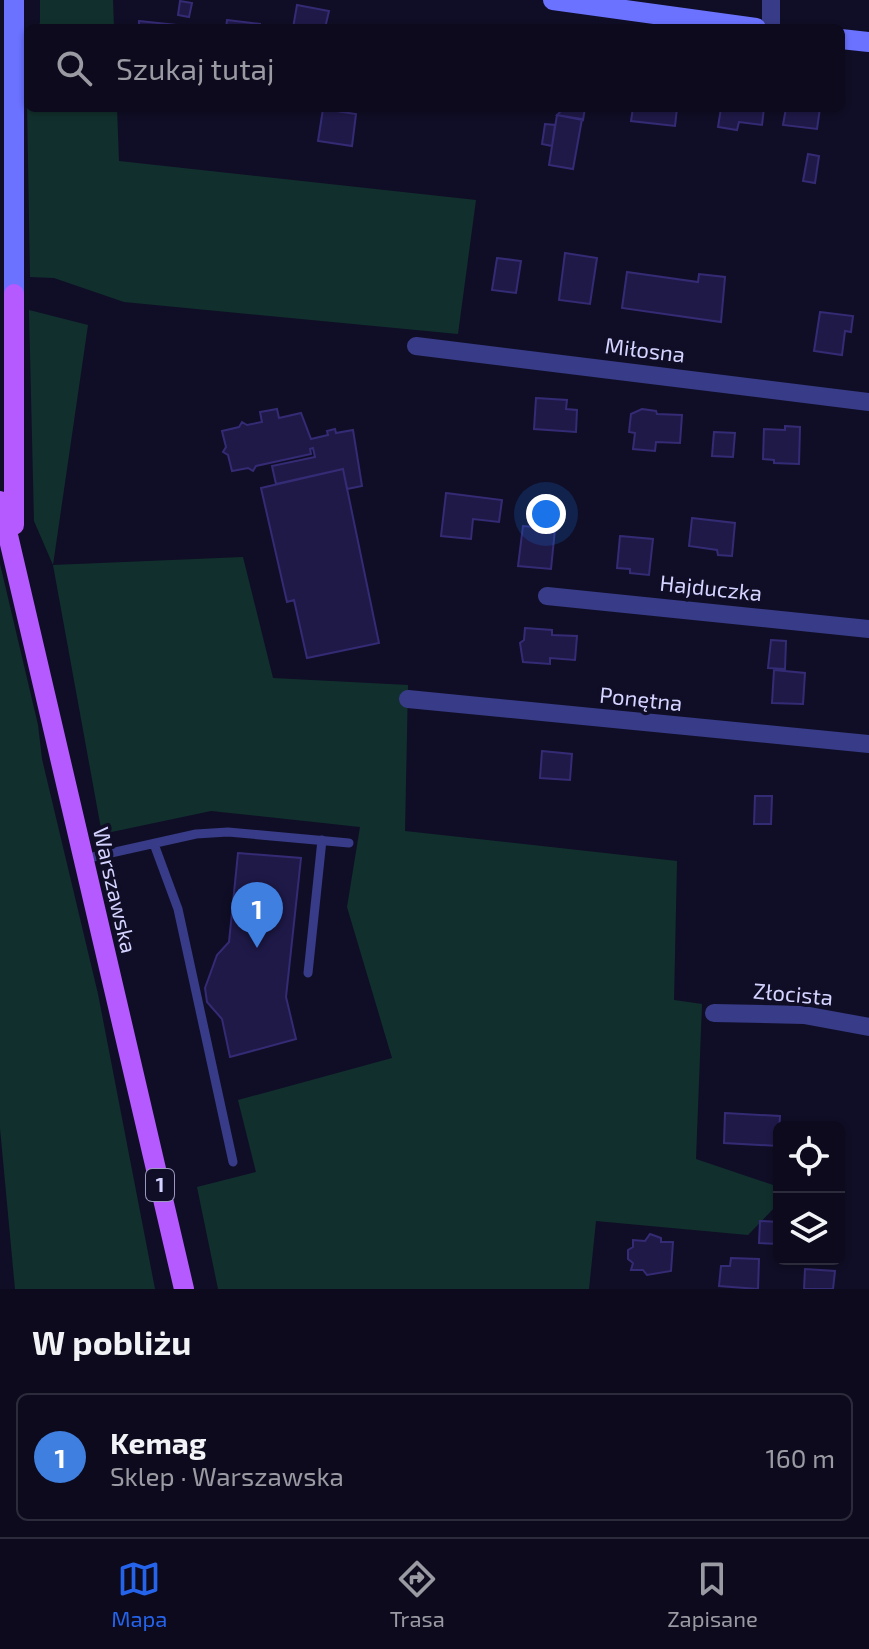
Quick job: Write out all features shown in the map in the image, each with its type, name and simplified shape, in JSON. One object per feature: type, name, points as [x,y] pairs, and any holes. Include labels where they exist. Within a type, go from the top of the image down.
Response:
[{"type":"main road","points":[[13,557],[14,294]]},
{"type":"main road","name":"Warszawska","points":[[0,501],[184,1289]]},
{"type":"street","points":[[14,0],[14,294]]},
{"type":"street","points":[[553,0],[727,24]]},
{"type":"street","points":[[771,0],[771,24]]},
{"type":"street","points":[[845,39],[869,42]]},
{"type":"street","name":"Miłosna","points":[[416,346],[869,402]]},
{"type":"street","name":"Hajduczka","points":[[547,596],[869,629]]},
{"type":"street","name":"Ponętna","points":[[408,699],[869,744]]},
{"type":"street","name":"Złocista","points":[[714,1013],[804,1015],[869,1027]]},
{"type":"lane","points":[[84,859],[196,834],[228,832],[349,843]]},
{"type":"lane","points":[[308,973],[322,840]]},
{"type":"lane","points":[[154,844],[178,909],[233,1162]]},
{"type":"green space","points":[[40,0],[113,0],[114,24],[40,23]]},
{"type":"green space","points":[[27,112],[117,112],[119,161],[476,200],[458,334],[124,302],[54,278],[30,277]]},
{"type":"green space","points":[[29,310],[88,325],[53,565],[34,521]]},
{"type":"green space","points":[[243,557],[273,678],[408,685],[405,831],[677,861],[674,1000],[702,1004],[696,1159],[773,1185],[773,1209],[748,1235],[596,1221],[589,1289],[218,1289],[197,1187],[256,1172],[238,1100],[392,1058],[347,907],[360,827],[211,811],[102,834],[53,565]]},
{"type":"green space","points":[[0,564],[98,994],[155,1289],[15,1289],[0,1128]]},
{"type":"building","points":[[180,1],[192,3],[189,17],[178,15]]},
{"type":"building","points":[[297,5],[329,11],[326,24],[294,24]]},
{"type":"building","points":[[227,20],[260,24],[226,24]]},
{"type":"building","points":[[139,21],[168,24],[139,24]]},
{"type":"building","points":[[323,112],[356,114],[352,146],[318,141]]},
{"type":"building","points":[[560,112],[584,112],[583,120],[557,115]]},
{"type":"building","points":[[632,112],[677,112],[675,126],[631,121]]},
{"type":"building","points":[[720,112],[764,112],[762,125],[739,122],[737,130],[718,127]]},
{"type":"building","points":[[785,112],[819,112],[817,129],[783,125]]},
{"type":"building","points":[[557,115],[582,119],[573,169],[549,165]]},
{"type":"building","points":[[545,124],[555,125],[552,146],[542,144]]},
{"type":"building","points":[[808,154],[819,156],[815,183],[803,181]]},
{"type":"building","points":[[565,253],[597,258],[590,304],[559,300]]},
{"type":"building","points":[[497,258],[521,261],[516,293],[492,290]]},
{"type":"building","points":[[627,272],[698,282],[699,274],[725,277],[721,322],[622,308]]},
{"type":"building","points":[[820,312],[853,316],[851,332],[845,331],[842,355],[814,351]]},
{"type":"building","points":[[536,398],[567,400],[566,409],[577,410],[576,432],[534,429]]},
{"type":"building","points":[[277,409],[279,418],[301,413],[311,439],[328,435],[327,431],[335,429],[336,433],[353,430],[362,486],[347,489],[343,469],[276,484],[272,466],[315,457],[313,448],[310,449],[311,454],[256,466],[253,471],[248,468],[232,471],[228,455],[223,452],[226,447],[222,431],[239,427],[242,422],[247,425],[262,422],[260,412]]},
{"type":"building","points":[[642,409],[656,411],[657,414],[682,415],[680,443],[656,442],[655,451],[633,449],[635,433],[629,432],[631,414]]},
{"type":"building","points":[[785,426],[800,427],[799,464],[774,463],[774,460],[763,459],[764,429],[785,430]]},
{"type":"building","points":[[714,432],[735,433],[733,457],[712,456]]},
{"type":"building","points":[[343,469],[379,643],[307,658],[294,600],[287,602],[261,488]]},
{"type":"building","points":[[446,493],[502,500],[499,522],[473,519],[471,539],[441,536]]},
{"type":"building","points":[[692,518],[735,523],[732,556],[718,555],[717,550],[689,546]]},
{"type":"building","points":[[523,526],[555,529],[551,569],[518,566]]},
{"type":"building","points":[[620,536],[653,539],[649,575],[617,568]]},
{"type":"building","points":[[525,628],[552,630],[552,635],[577,636],[575,660],[550,658],[550,664],[523,662],[520,643],[524,640]]},
{"type":"building","points":[[771,640],[786,641],[785,669],[768,668]]},
{"type":"building","points":[[774,670],[805,673],[803,704],[772,703]]},
{"type":"building","points":[[542,751],[572,754],[570,780],[540,778]]},
{"type":"building","points":[[755,796],[772,796],[771,824],[754,824]]},
{"type":"building","points":[[238,853],[301,858],[286,997],[296,1039],[230,1057],[222,1019],[207,1002],[205,988],[217,955],[229,942]]},
{"type":"building","points":[[725,1113],[780,1116],[780,1121],[773,1121],[773,1146],[724,1143]]},
{"type":"building","points":[[760,1221],[773,1222],[773,1244],[759,1243]]},
{"type":"building","points":[[650,1234],[661,1238],[661,1242],[673,1242],[671,1271],[647,1275],[643,1270],[631,1270],[633,1263],[628,1259],[628,1250],[633,1247],[633,1240],[645,1241]]},
{"type":"building","points":[[731,1258],[759,1259],[758,1289],[719,1286],[721,1266],[730,1266]]},
{"type":"building","points":[[805,1269],[835,1271],[833,1289],[804,1289]]},
{"type":"place","name":"Kemag","points":[[257,948]]}]
